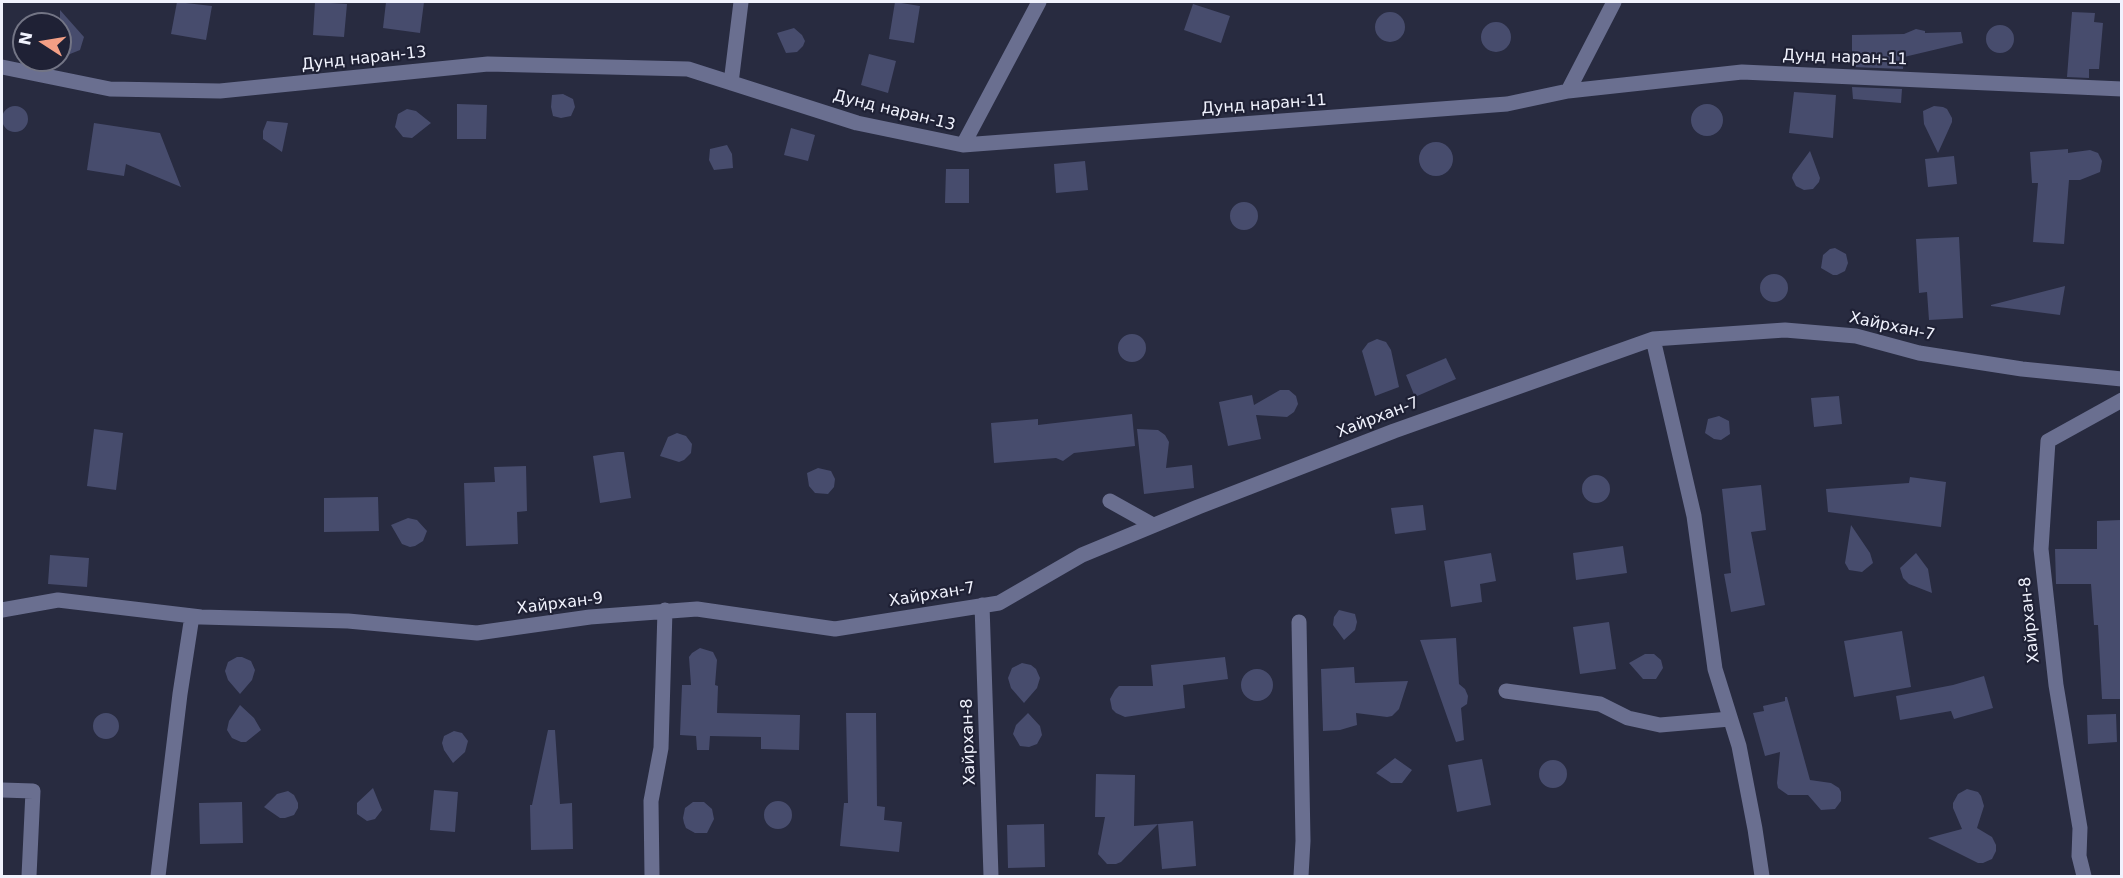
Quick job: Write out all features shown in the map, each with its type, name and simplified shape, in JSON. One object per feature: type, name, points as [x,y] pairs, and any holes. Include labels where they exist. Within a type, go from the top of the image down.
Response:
[{"type":"street","points":[[731,83],[741,2]]},
{"type":"street","name":"Дунд наран-13","points":[[2,67],[110,89],[220,92],[488,64],[688,69],[857,123],[963,146],[1039,2]]},
{"type":"street","points":[[1568,91],[1614,2]]},
{"type":"street","name":"Дунд наран-11","points":[[963,146],[1507,104],[1568,91],[1742,72],[2121,89]]},
{"type":"street","name":"Хайрхан-7","points":[[665,610],[697,609],[835,629],[999,603],[1082,555],[1153,525],[1394,431],[1653,339],[1785,330],[1856,336],[1919,352],[2022,369],[2121,379]]},
{"type":"street","points":[[1653,339],[1694,516],[1715,669],[1743,767],[1762,876]]},
{"type":"street","name":"Хайрхан-8","points":[[2084,876],[2079,856],[2080,828],[2056,685],[2041,549],[2048,441],[2121,400]]},
{"type":"street","points":[[1110,501],[1153,525]]},
{"type":"street","name":"Хайрхан-9","points":[[2,610],[58,600],[192,616],[348,621],[477,633],[590,617],[665,610]]},
{"type":"street","name":"Хайрхан-8","points":[[982,605],[991,876]]},
{"type":"street","points":[[652,876],[651,801],[661,748],[665,610]]},
{"type":"street","points":[[158,876],[192,616]]},
{"type":"street","points":[[1299,622],[1303,841],[1301,876]]},
{"type":"street","points":[[1506,691],[1600,704],[1628,718],[1660,724],[1731,719]]},
{"type":"street","points":[[2,790],[33,791],[29,876]]},
{"type":"building","points":[[177,2],[212,6],[206,40],[171,34]]},
{"type":"building","points":[[315,2],[347,4],[344,37],[313,35]]},
{"type":"building","points":[[386,2],[424,2],[420,33],[383,28]]},
{"type":"building","points":[[895,2],[920,6],[914,43],[889,39]]},
{"type":"building","points":[[1193,4],[1230,16],[1221,43],[1184,30]]},
{"type":"building","points":[[1390,12],[1396,13],[1404,21],[1404,33],[1396,41],[1390,42],[1384,41],[1376,33],[1375,27],[1376,21],[1384,13]]},
{"type":"building","points":[[2072,12],[2095,13],[2094,22],[2103,23],[2099,69],[2089,69],[2089,78],[2067,77]]},
{"type":"building","points":[[1496,22],[1502,23],[1510,31],[1510,43],[1502,51],[1496,52],[1490,51],[1482,43],[1481,37],[1482,31],[1490,23]]},
{"type":"building","points":[[72,24],[84,37],[80,50],[72,53]]},
{"type":"building","points":[[2000,25],[2010,29],[2014,39],[2010,49],[2000,53],[1990,49],[1986,39],[1990,29]]},
{"type":"building","points":[[794,28],[805,41],[797,52],[786,53],[777,33]]},
{"type":"building","points":[[1916,29],[1925,31],[1925,33],[1961,32],[1963,43],[1904,57],[1903,69],[1852,67],[1852,35],[1904,34]]},
{"type":"building","points":[[869,54],[896,61],[888,93],[861,85]]},
{"type":"building","points":[[1852,87],[1902,89],[1901,103],[1853,99]]},
{"type":"building","points":[[1794,92],[1836,95],[1833,138],[1789,133]]},
{"type":"building","points":[[563,94],[573,99],[575,107],[571,116],[561,118],[553,116],[552,95]]},
{"type":"building","points":[[457,104],[487,105],[486,139],[457,139]]},
{"type":"building","points":[[1707,104],[1718,109],[1723,120],[1718,131],[1707,136],[1696,131],[1691,120],[1696,109]]},
{"type":"building","points":[[15,106],[24,110],[28,119],[24,128],[15,132],[6,128],[2,119],[6,110]]},
{"type":"building","points":[[1934,106],[1947,109],[1952,118],[1938,153],[1924,124],[1923,111]]},
{"type":"building","points":[[407,109],[416,111],[431,123],[412,138],[403,137],[395,127],[398,114]]},
{"type":"building","points":[[267,121],[288,123],[282,152],[263,139]]},
{"type":"building","points":[[94,123],[160,133],[181,187],[126,164],[124,176],[87,170]]},
{"type":"building","points":[[791,128],[815,135],[808,161],[784,155]]},
{"type":"building","points":[[1436,142],[1448,147],[1453,159],[1448,171],[1436,176],[1424,171],[1419,159],[1424,147]]},
{"type":"building","points":[[727,145],[732,154],[733,168],[714,170],[709,160],[710,149]]},
{"type":"building","points":[[2068,149],[2068,153],[2090,150],[2098,153],[2102,161],[2100,172],[2080,180],[2069,180],[2064,244],[2033,242],[2038,183],[2032,183],[2030,152]]},
{"type":"building","points":[[1810,151],[1820,178],[1813,189],[1804,190],[1796,186],[1792,178]]},
{"type":"building","points":[[1954,156],[1957,184],[1928,187],[1925,159]]},
{"type":"building","points":[[1085,161],[1088,190],[1056,193],[1054,164]]},
{"type":"building","points":[[946,169],[969,169],[969,203],[945,203]]},
{"type":"building","points":[[1244,202],[1254,206],[1258,216],[1254,226],[1244,230],[1234,226],[1230,216],[1234,206]]},
{"type":"building","points":[[1959,237],[1963,318],[1929,320],[1927,292],[1919,293],[1916,239]]},
{"type":"building","points":[[1835,248],[1846,254],[1848,263],[1845,271],[1833,275],[1821,268],[1823,255]]},
{"type":"building","points":[[1774,274],[1784,278],[1788,288],[1784,298],[1774,302],[1764,298],[1760,288],[1764,278]]},
{"type":"building","points":[[2065,286],[2060,315],[1991,306],[1991,305]]},
{"type":"building","points":[[1132,334],[1142,338],[1146,348],[1142,358],[1132,362],[1122,358],[1118,348],[1122,338]]},
{"type":"building","points":[[1377,339],[1386,342],[1391,350],[1399,387],[1375,396],[1362,351],[1368,343]]},
{"type":"building","points":[[1446,358],[1456,379],[1415,397],[1406,375]]},
{"type":"building","points":[[1280,390],[1289,390],[1296,396],[1298,404],[1294,412],[1287,417],[1256,415],[1261,439],[1228,446],[1219,402],[1252,395],[1254,405]]},
{"type":"building","points":[[1839,396],[1842,424],[1814,427],[1811,398]]},
{"type":"building","points":[[1132,414],[1135,446],[1074,453],[1063,461],[1056,458],[994,463],[991,423],[1038,419],[1038,425]]},
{"type":"building","points":[[1719,416],[1729,421],[1730,434],[1721,440],[1714,439],[1705,433],[1708,419]]},
{"type":"building","points":[[94,429],[123,433],[116,490],[87,486]]},
{"type":"building","points":[[1137,429],[1158,430],[1165,435],[1169,442],[1166,468],[1192,465],[1194,488],[1144,494]]},
{"type":"building","points":[[677,433],[686,436],[692,444],[691,453],[679,462],[660,456],[668,437]]},
{"type":"building","points":[[624,452],[631,498],[600,503],[593,456]]},
{"type":"building","points":[[526,466],[527,511],[517,512],[518,544],[466,546],[464,483],[495,482],[494,467]]},
{"type":"building","points":[[818,468],[831,471],[835,479],[834,487],[828,494],[815,493],[809,486],[807,473]]},
{"type":"building","points":[[1596,475],[1606,479],[1610,489],[1606,499],[1596,503],[1586,499],[1582,489],[1586,479]]},
{"type":"building","points":[[1910,477],[1946,482],[1941,527],[1828,512],[1826,489],[1909,483]]},
{"type":"building","points":[[1761,485],[1766,530],[1751,532],[1765,605],[1731,612],[1724,574],[1731,573],[1722,489]]},
{"type":"building","points":[[378,497],[379,531],[324,532],[324,498]]},
{"type":"building","points":[[1423,505],[1426,530],[1395,534],[1391,508]]},
{"type":"building","points":[[408,518],[417,520],[427,531],[423,541],[410,547],[402,544],[391,525]]},
{"type":"building","points":[[2121,520],[2121,699],[2102,699],[2098,625],[2094,625],[2091,584],[2056,584],[2055,549],[2097,549],[2097,521]]},
{"type":"building","points":[[1851,525],[1870,553],[1873,563],[1862,572],[1849,570],[1845,563]]},
{"type":"building","points":[[1623,546],[1627,573],[1576,580],[1573,553]]},
{"type":"building","points":[[1491,553],[1496,581],[1480,584],[1482,602],[1451,607],[1444,561]]},
{"type":"building","points":[[1916,553],[1928,569],[1932,593],[1909,584],[1903,578],[1900,568]]},
{"type":"building","points":[[50,555],[89,558],[87,587],[48,584]]},
{"type":"building","points":[[1339,610],[1355,614],[1357,622],[1355,630],[1344,640],[1333,625],[1334,617]]},
{"type":"building","points":[[1609,622],[1616,669],[1580,674],[1573,627]]},
{"type":"building","points":[[1902,631],[1911,687],[1854,697],[1844,641]]},
{"type":"building","points":[[1456,638],[1459,684],[1468,696],[1467,704],[1461,708],[1464,740],[1456,742],[1420,640]]},
{"type":"building","points":[[700,648],[713,652],[717,660],[715,685],[718,686],[717,713],[800,715],[799,750],[761,749],[761,737],[710,736],[709,750],[697,750],[696,736],[680,735],[682,685],[691,685],[689,657]]},
{"type":"building","points":[[1645,654],[1654,654],[1661,660],[1663,668],[1656,679],[1643,679],[1629,663]]},
{"type":"building","points":[[237,657],[251,661],[255,670],[252,680],[240,694],[228,680],[225,671],[228,662]]},
{"type":"building","points":[[1225,657],[1228,679],[1183,685],[1185,708],[1125,717],[1112,709],[1110,699],[1119,686],[1153,686],[1151,665]]},
{"type":"building","points":[[1022,663],[1036,669],[1040,678],[1037,688],[1024,703],[1011,688],[1008,678],[1012,668]]},
{"type":"building","points":[[1354,667],[1355,683],[1408,681],[1399,709],[1392,716],[1387,717],[1356,713],[1357,725],[1340,730],[1323,731],[1321,669]]},
{"type":"building","points":[[1257,669],[1268,674],[1273,685],[1268,696],[1257,701],[1246,696],[1241,685],[1246,674]]},
{"type":"building","points":[[1984,676],[1993,708],[1954,719],[1951,711],[1900,720],[1896,696],[1953,685]]},
{"type":"building","points":[[1787,697],[1810,780],[1831,783],[1841,792],[1841,801],[1835,809],[1821,810],[1808,795],[1788,795],[1778,788],[1780,752],[1765,756],[1753,713],[1764,711],[1763,706],[1785,701]]},
{"type":"building","points":[[240,705],[254,718],[261,730],[246,742],[232,738],[227,730],[229,721]]},
{"type":"building","points":[[106,713],[115,717],[119,726],[115,735],[106,739],[97,735],[93,726],[97,717]]},
{"type":"building","points":[[846,713],[876,713],[877,806],[885,807],[884,820],[902,822],[899,852],[840,846],[844,803],[848,803]]},
{"type":"building","points":[[1028,713],[1040,726],[1042,735],[1037,744],[1029,747],[1020,746],[1013,734],[1016,725]]},
{"type":"building","points":[[2116,714],[2117,742],[2088,744],[2087,715]]},
{"type":"building","points":[[548,730],[555,730],[560,804],[572,803],[573,849],[531,850],[530,805],[532,805]]},
{"type":"building","points":[[454,731],[462,733],[468,741],[465,752],[453,763],[442,743],[444,736]]},
{"type":"building","points":[[1395,758],[1412,770],[1402,783],[1391,783],[1376,773]]},
{"type":"building","points":[[1482,759],[1491,805],[1457,812],[1448,765]]},
{"type":"building","points":[[1553,760],[1563,764],[1567,774],[1563,784],[1553,788],[1543,784],[1539,774],[1543,764]]},
{"type":"building","points":[[1096,774],[1135,775],[1134,826],[1158,824],[1121,862],[1116,864],[1107,864],[1098,854],[1105,817],[1095,817]]},
{"type":"building","points":[[373,788],[382,810],[375,819],[367,821],[357,814],[357,803]]},
{"type":"building","points":[[1967,789],[1978,792],[1981,796],[1984,806],[1977,828],[1992,837],[1996,845],[1992,859],[1983,863],[1978,863],[1928,838],[1962,829],[1953,803],[1958,794]]},
{"type":"building","points":[[434,790],[458,792],[455,832],[430,830]]},
{"type":"building","points":[[288,791],[294,795],[298,803],[294,815],[280,818],[264,807],[277,794]]},
{"type":"building","points":[[778,801],[788,805],[792,815],[788,825],[778,829],[768,825],[764,815],[768,805]]},
{"type":"building","points":[[242,802],[243,843],[200,844],[199,803]]},
{"type":"building","points":[[693,802],[704,802],[712,809],[714,819],[707,833],[695,833],[686,828],[683,818],[685,808]]},
{"type":"building","points":[[1193,821],[1196,866],[1162,869],[1158,824]]},
{"type":"building","points":[[1044,824],[1045,867],[1008,868],[1007,825]]}]
